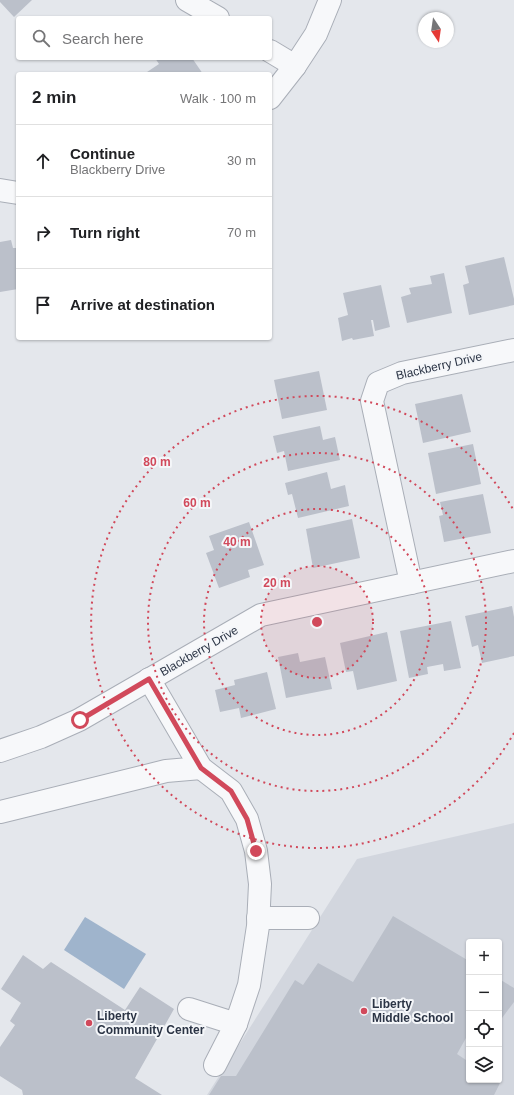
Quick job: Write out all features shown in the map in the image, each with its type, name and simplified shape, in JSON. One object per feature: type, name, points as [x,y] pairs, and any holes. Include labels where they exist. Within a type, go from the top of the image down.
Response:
[{"type":"street","points":[[187,0],[215,16]]},
{"type":"street","points":[[272,95],[295,66],[316,34],[330,0]]},
{"type":"street","points":[[272,52],[295,66]]},
{"type":"street","points":[[0,190],[16,193]]},
{"type":"street","name":"Blackberry Drive","points":[[410,584],[372,401],[378,383],[402,373],[514,350]]},
{"type":"street","name":"Blackberry Drive","points":[[0,751],[41,737],[80,720],[261,616],[514,561]]},
{"type":"street","points":[[149,679],[201,768],[231,791],[247,819],[256,851],[260,884],[258,926],[249,985],[236,1024],[215,1065]]},
{"type":"street","points":[[0,812],[166,771],[201,768]]},
{"type":"street","points":[[258,918],[308,918]]},
{"type":"street","points":[[189,1009],[236,1024]]},
{"type":"shaded area","name":"Liberty Middle School","points":[[514,823],[514,1095],[207,1095],[357,859]]},
{"type":"water","points":[[85,917],[146,954],[124,989],[64,950]]},
{"type":"building","points":[[0,0],[32,0],[14,17],[0,2]]},
{"type":"building","points":[[156,60],[193,60],[202,72],[147,72],[159,64]]},
{"type":"building","points":[[11,240],[13,248],[16,248],[16,289],[0,292],[0,242]]},
{"type":"building","points":[[504,257],[514,299],[514,305],[469,315],[463,285],[469,283],[465,266]]},
{"type":"building","points":[[444,273],[452,313],[407,323],[401,297],[411,294],[409,288],[432,284],[430,276]]},
{"type":"building","points":[[381,285],[390,327],[375,331],[373,320],[371,320],[374,336],[353,340],[352,338],[342,341],[338,318],[348,315],[343,293]]},
{"type":"building","points":[[319,371],[327,410],[282,419],[274,380]]},
{"type":"building","points":[[462,394],[471,432],[423,443],[415,404]]},
{"type":"building","points":[[320,426],[323,440],[335,437],[340,460],[288,471],[284,451],[277,453],[273,436]]},
{"type":"building","points":[[473,444],[481,484],[436,494],[428,453]]},
{"type":"building","points":[[327,472],[331,489],[345,485],[349,506],[298,518],[292,494],[288,495],[285,483]]},
{"type":"building","points":[[483,494],[491,533],[444,542],[439,516],[443,515],[440,502]]},
{"type":"building","points":[[352,519],[360,558],[313,568],[306,529]]},
{"type":"building","points":[[249,522],[264,565],[248,570],[250,577],[219,588],[206,553],[214,550],[209,536]]},
{"type":"building","points":[[512,606],[514,617],[514,656],[482,663],[478,645],[472,647],[465,616]]},
{"type":"building","points":[[451,621],[461,668],[444,671],[443,664],[427,667],[428,674],[409,678],[400,631]]},
{"type":"building","points":[[387,632],[397,681],[357,690],[353,671],[346,672],[340,643]]},
{"type":"building","points":[[298,653],[300,662],[325,657],[332,689],[286,698],[278,657]]},
{"type":"building","points":[[267,672],[276,709],[241,718],[239,708],[220,712],[215,690],[235,685],[234,680]]},
{"type":"building","name":"Liberty Middle School","points":[[393,916],[466,959],[466,1038],[457,1054],[466,1060],[466,1083],[500,1083],[494,1095],[209,1095],[221,1076],[236,1076],[295,980],[303,985],[318,963],[353,982]]},
{"type":"building","name":"Liberty Community Center","points":[[23,955],[43,969],[51,962],[125,1010],[140,987],[174,1009],[135,1078],[162,1095],[23,1095],[22,1090],[0,1076],[0,1047],[15,1025],[10,1021],[21,1003],[1,989]]},
{"type":"building","points":[[502,981],[514,988],[514,1002],[502,1018]]},
{"type":"place","name":"Liberty Middle School","points":[[364,1011]]},
{"type":"place","name":"Liberty Community Center","points":[[89,1023]]},
{"type":"route","points":[[80,720],[149,679],[201,768],[231,791],[247,819],[256,851]]}]
